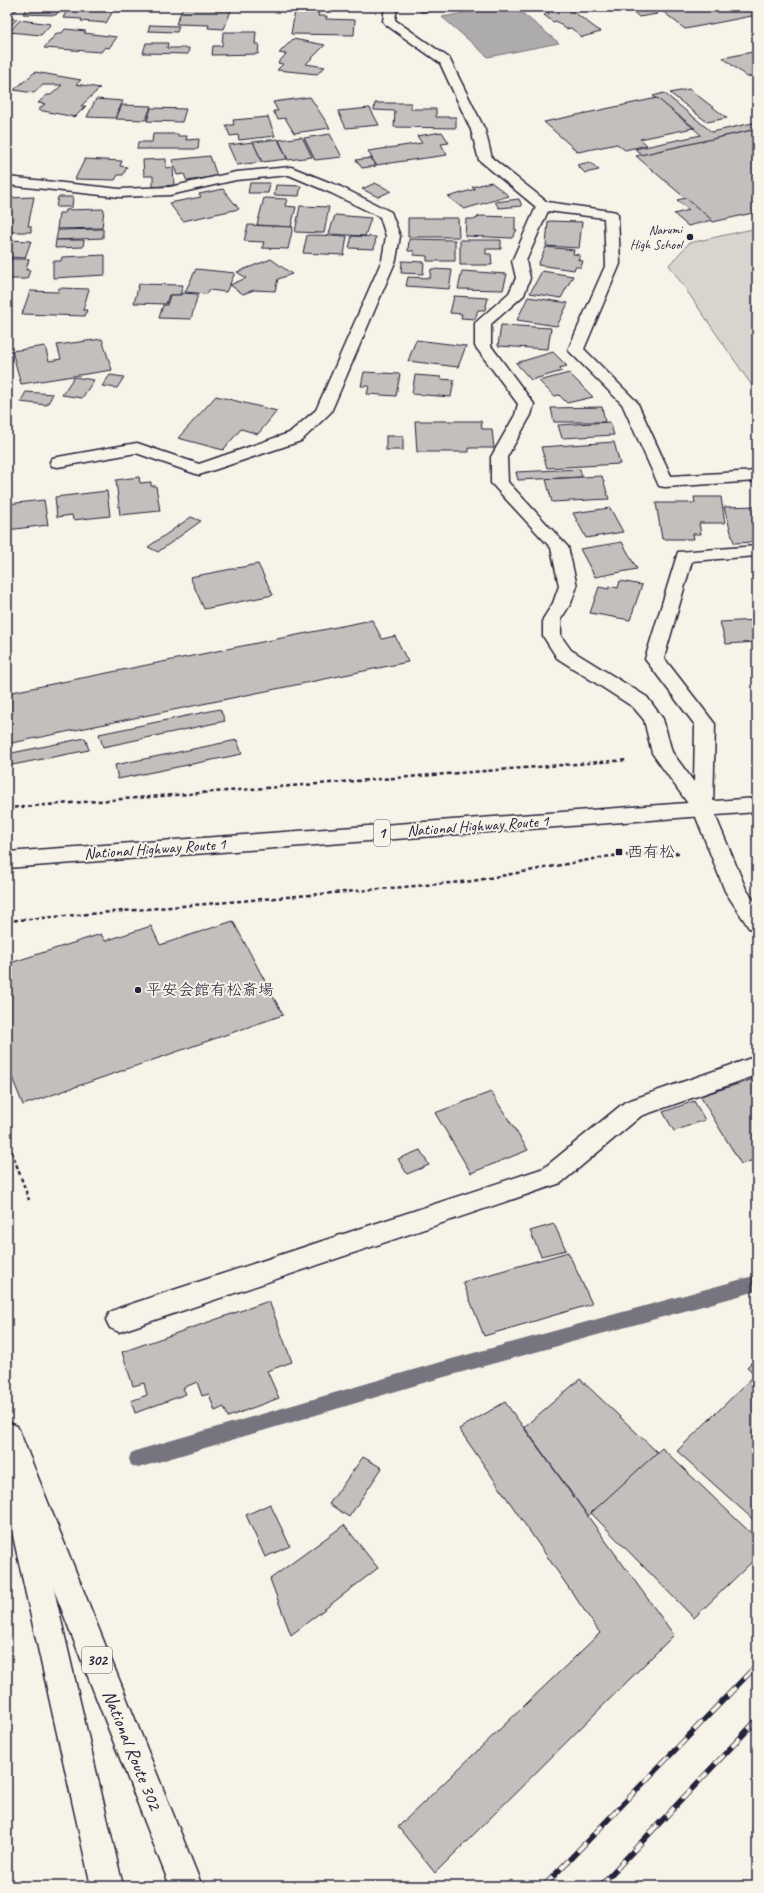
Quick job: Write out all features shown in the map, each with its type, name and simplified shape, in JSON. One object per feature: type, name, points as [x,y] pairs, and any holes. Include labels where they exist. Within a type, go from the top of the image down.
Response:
[{"type":"main road","points":[[391,7],[389,20],[445,61],[478,130],[486,160],[543,206],[611,215],[613,264],[576,350],[629,402],[665,482],[757,476]]},
{"type":"main road","points":[[7,181],[120,193],[170,191],[236,176],[291,171],[336,190],[386,215],[393,236],[389,260],[323,412],[295,437],[199,470],[137,448],[58,462]]},
{"type":"main road","points":[[543,206],[519,261],[523,278],[516,295],[483,323],[483,346],[526,404],[523,415],[499,457],[500,483],[559,546],[568,586],[562,603],[552,619],[552,636],[564,654],[640,702],[653,719],[662,753],[704,810],[736,891],[757,922]]},
{"type":"main road","points":[[704,810],[705,724],[654,659],[684,556],[757,551]]},
{"type":"main road","name":"National Highway Route 1","points":[[7,860],[757,805]]},
{"type":"main road","points":[[119,1320],[552,1176],[633,1109],[757,1065]]},
{"type":"main road","name":"National Route 302","points":[[7,1435],[186,1886]]},
{"type":"main road","points":[[7,1448],[107,1886]]},
{"type":"path","points":[[7,808],[630,760]]},
{"type":"path","points":[[7,921],[472,881],[610,856],[681,853]]},
{"type":"path","points":[[7,1138],[29,1200]]},
{"type":"shaded area","points":[[497,7],[515,7],[559,43],[488,57],[442,17]]},
{"type":"shaded area","points":[[757,228],[757,393],[669,265],[689,243]]},
{"type":"building","points":[[7,7],[18,7],[16,11],[7,11]]},
{"type":"building","points":[[27,7],[60,7],[56,15],[23,14]]},
{"type":"building","points":[[81,7],[127,7],[125,9]]},
{"type":"building","points":[[183,7],[232,8],[224,29],[208,28],[209,25],[176,24]]},
{"type":"building","points":[[443,7],[445,10],[421,12],[419,8]]},
{"type":"building","points":[[540,7],[567,7],[601,32],[582,37],[571,28],[566,29],[556,21],[553,22],[544,15],[549,14]]},
{"type":"building","points":[[628,7],[649,7],[657,14],[639,17]]},
{"type":"building","points":[[678,7],[757,7],[757,15],[685,29],[661,10]]},
{"type":"building","points":[[68,8],[113,11],[106,23],[81,21],[82,19],[63,18]]},
{"type":"building","points":[[295,11],[319,12],[318,16],[327,16],[326,19],[355,20],[354,35],[291,34]]},
{"type":"building","points":[[7,18],[17,19],[7,30]]},
{"type":"building","points":[[20,20],[51,24],[41,35],[9,32]]},
{"type":"building","points":[[150,25],[179,26],[177,32],[148,31]]},
{"type":"building","points":[[65,29],[86,31],[84,33],[117,37],[109,48],[105,47],[101,52],[44,48],[57,33],[62,33]]},
{"type":"building","points":[[223,32],[256,32],[255,44],[259,44],[258,54],[212,55],[213,46],[222,46]]},
{"type":"building","points":[[293,39],[325,45],[306,64],[325,67],[317,74],[277,70],[283,64],[278,63],[286,54],[279,53]]},
{"type":"building","points":[[146,43],[168,43],[167,48],[189,48],[188,54],[143,53]]},
{"type":"building","points":[[757,51],[757,75],[747,77],[723,58]]},
{"type":"building","points":[[35,72],[81,80],[76,84],[100,88],[81,106],[86,106],[75,117],[38,110],[45,104],[38,103],[47,95],[51,95],[62,85],[43,85],[34,93],[14,90]]},
{"type":"building","points":[[689,89],[727,118],[707,122],[670,93]]},
{"type":"building","points":[[664,93],[712,132],[757,122],[757,129],[642,155],[635,149],[701,135],[693,128],[695,128],[653,96]]},
{"type":"building","points":[[310,97],[330,128],[294,133],[285,118],[278,119],[273,111],[278,111],[273,102]]},
{"type":"building","points":[[657,98],[693,128],[640,139],[647,145],[625,150],[617,144],[578,152],[544,122]]},
{"type":"building","points":[[96,99],[123,101],[115,118],[87,117]]},
{"type":"building","points":[[375,103],[411,103],[411,109],[436,109],[436,117],[456,117],[456,128],[394,127],[395,111],[374,110]]},
{"type":"building","points":[[122,105],[151,106],[146,120],[116,119]]},
{"type":"building","points":[[151,108],[186,109],[182,122],[147,121]]},
{"type":"building","points":[[370,108],[379,125],[346,128],[338,111]]},
{"type":"building","points":[[268,117],[275,136],[239,140],[238,135],[230,136],[226,125],[234,125],[233,120]]},
{"type":"building","points":[[757,129],[757,212],[713,222],[636,156]]},
{"type":"building","points":[[442,132],[449,143],[441,144],[447,155],[376,165],[368,151],[422,143],[417,136]]},
{"type":"building","points":[[153,134],[178,134],[178,136],[187,136],[186,140],[199,139],[198,149],[137,149],[138,142],[152,142]]},
{"type":"building","points":[[330,134],[342,157],[315,160],[304,138]]},
{"type":"building","points":[[302,137],[312,157],[288,160],[279,140]]},
{"type":"building","points":[[278,139],[287,159],[262,162],[253,142]]},
{"type":"building","points":[[253,142],[262,162],[237,165],[228,145]]},
{"type":"building","points":[[210,156],[217,176],[187,181],[184,174],[177,175],[172,160]]},
{"type":"building","points":[[371,158],[376,166],[362,168],[356,160]]},
{"type":"building","points":[[85,159],[122,161],[120,166],[127,167],[123,175],[118,175],[115,180],[75,179]]},
{"type":"building","points":[[166,159],[166,168],[173,167],[174,185],[153,187],[153,176],[144,176],[143,160]]},
{"type":"building","points":[[590,162],[599,170],[585,173],[577,165]]},
{"type":"building","points":[[491,182],[509,196],[464,209],[448,197],[475,189],[472,187]]},
{"type":"building","points":[[250,183],[270,183],[268,193],[248,193]]},
{"type":"building","points":[[375,183],[391,191],[378,197],[362,189]]},
{"type":"building","points":[[276,185],[301,186],[299,196],[274,195]]},
{"type":"building","points":[[223,189],[239,209],[183,221],[169,203],[201,197],[199,194]]},
{"type":"building","points":[[34,197],[28,226],[31,226],[31,232],[7,232],[7,198]]},
{"type":"building","points":[[58,197],[73,197],[72,207],[56,207]]},
{"type":"building","points":[[264,198],[287,199],[285,206],[296,207],[291,227],[257,225]]},
{"type":"building","points":[[686,198],[712,220],[688,226],[674,214],[689,210],[677,200]]},
{"type":"building","points":[[519,199],[522,206],[499,208],[495,202]]},
{"type":"building","points":[[300,206],[329,207],[324,233],[295,232]]},
{"type":"building","points":[[104,209],[102,228],[57,229],[59,213],[65,213],[66,210]]},
{"type":"building","points":[[335,215],[371,218],[365,236],[329,234]]},
{"type":"building","points":[[478,216],[515,217],[515,230],[517,230],[512,238],[465,236],[466,219],[477,219]]},
{"type":"building","points":[[408,218],[458,218],[459,237],[408,237]]},
{"type":"building","points":[[548,221],[582,222],[579,248],[546,246]]},
{"type":"building","points":[[248,225],[293,227],[288,249],[262,248],[264,242],[244,241]]},
{"type":"building","points":[[103,229],[103,238],[56,240],[58,230]]},
{"type":"building","points":[[307,235],[347,236],[344,255],[303,253]]},
{"type":"building","points":[[352,236],[376,237],[374,249],[349,248]]},
{"type":"building","points":[[409,239],[455,240],[455,261],[427,261],[427,256],[414,255],[414,251],[408,251]]},
{"type":"building","points":[[7,240],[31,241],[25,258],[7,257]]},
{"type":"building","points":[[56,240],[84,240],[83,247],[55,248]]},
{"type":"building","points":[[460,240],[501,240],[501,249],[486,249],[486,254],[491,254],[492,265],[460,265]]},
{"type":"building","points":[[546,247],[574,250],[573,254],[580,255],[578,260],[583,261],[581,267],[575,267],[574,270],[538,265]]},
{"type":"building","points":[[105,255],[105,275],[53,278],[53,261],[61,261],[62,257]]},
{"type":"building","points":[[7,259],[29,259],[26,270],[30,270],[27,279],[7,279]]},
{"type":"building","points":[[271,259],[292,274],[278,279],[275,291],[254,290],[243,294],[230,285],[246,278],[237,272]]},
{"type":"building","points":[[402,261],[424,262],[423,274],[401,273]]},
{"type":"building","points":[[196,269],[235,273],[226,292],[209,290],[207,294],[185,292]]},
{"type":"building","points":[[431,269],[452,270],[449,289],[406,286],[408,277],[430,278]]},
{"type":"building","points":[[462,271],[507,274],[503,290],[458,289]]},
{"type":"building","points":[[542,271],[573,276],[561,298],[530,293]]},
{"type":"building","points":[[139,284],[183,285],[180,295],[169,295],[166,304],[134,303]]},
{"type":"building","points":[[59,288],[89,289],[83,310],[87,310],[85,316],[22,314],[30,291],[58,292]]},
{"type":"building","points":[[182,293],[198,294],[191,319],[159,318],[163,305],[167,305],[170,295],[181,295]]},
{"type":"building","points":[[454,296],[488,298],[485,310],[478,310],[475,319],[461,318],[462,314],[450,313]]},
{"type":"building","points":[[528,297],[568,303],[557,326],[517,320]]},
{"type":"building","points":[[501,325],[551,328],[548,349],[498,346]]},
{"type":"building","points":[[102,339],[112,370],[21,384],[12,351],[45,346],[49,361],[61,359],[57,345]]},
{"type":"building","points":[[416,340],[466,346],[458,367],[408,361]]},
{"type":"building","points":[[553,352],[567,366],[559,368],[562,371],[531,380],[516,363]]},
{"type":"building","points":[[364,372],[400,374],[396,396],[367,394],[369,386],[361,386]]},
{"type":"building","points":[[569,373],[593,397],[567,403],[559,395],[554,396],[539,381]]},
{"type":"building","points":[[110,375],[124,377],[117,388],[102,386]]},
{"type":"building","points":[[415,375],[441,377],[440,379],[454,380],[451,397],[412,394]]},
{"type":"building","points":[[74,377],[94,380],[82,398],[62,395]]},
{"type":"building","points":[[26,392],[53,394],[47,405],[20,402]]},
{"type":"building","points":[[216,396],[277,411],[258,434],[241,429],[223,450],[178,438]]},
{"type":"building","points":[[602,407],[605,422],[554,422],[551,408]]},
{"type":"building","points":[[415,421],[481,421],[482,429],[492,429],[494,448],[469,448],[469,452],[417,452]]},
{"type":"building","points":[[610,422],[614,435],[562,438],[558,425]]},
{"type":"building","points":[[386,436],[403,436],[403,450],[386,450]]},
{"type":"building","points":[[614,442],[620,464],[547,468],[541,447]]},
{"type":"building","points":[[580,469],[582,477],[518,480],[516,472]]},
{"type":"building","points":[[602,476],[609,499],[552,502],[546,479]]},
{"type":"building","points":[[139,477],[140,483],[151,482],[151,486],[156,486],[160,511],[120,515],[116,480]]},
{"type":"building","points":[[107,491],[110,516],[73,520],[72,515],[57,517],[55,497]]},
{"type":"building","points":[[694,497],[721,497],[725,523],[699,523],[701,534],[693,534],[694,539],[662,539],[656,503],[695,503]]},
{"type":"building","points":[[44,500],[48,525],[7,530],[7,504]]},
{"type":"building","points":[[757,506],[757,542],[734,543],[724,507]]},
{"type":"building","points":[[610,508],[623,532],[586,538],[573,513]]},
{"type":"building","points":[[191,517],[201,521],[158,552],[148,547]]},
{"type":"building","points":[[622,542],[637,569],[595,577],[580,549]]},
{"type":"building","points":[[258,564],[273,595],[204,609],[190,577]]},
{"type":"building","points":[[620,581],[642,585],[630,620],[590,613],[599,587],[609,589],[609,586],[618,588]]},
{"type":"building","points":[[372,620],[382,639],[395,636],[408,662],[7,744],[7,693]]},
{"type":"building","points":[[757,620],[757,642],[726,644],[720,622]]},
{"type":"building","points":[[220,709],[225,721],[103,747],[99,734]]},
{"type":"building","points":[[85,738],[89,750],[7,766],[7,754]]},
{"type":"building","points":[[237,740],[242,754],[118,779],[115,765]]},
{"type":"building","name":"平安会館有松斎場","points":[[233,921],[283,1015],[23,1105],[7,1065],[7,964],[101,934],[105,941],[151,926],[160,945]]},
{"type":"building","points":[[757,1078],[757,1159],[741,1164],[700,1096]]},
{"type":"building","points":[[491,1092],[528,1150],[471,1173],[435,1113]]},
{"type":"building","points":[[694,1101],[705,1120],[674,1131],[663,1112]]},
{"type":"building","points":[[420,1150],[429,1165],[407,1174],[398,1159]]},
{"type":"building","points":[[554,1224],[566,1250],[541,1256],[530,1231]]},
{"type":"building","points":[[568,1252],[592,1304],[484,1336],[463,1282]]},
{"type":"building","points":[[269,1301],[292,1362],[267,1371],[279,1398],[228,1417],[224,1407],[215,1411],[209,1394],[202,1396],[197,1382],[183,1388],[186,1394],[135,1413],[131,1401],[147,1395],[144,1383],[133,1386],[122,1352]]},
{"type":"building","points":[[757,1357],[757,1376],[747,1367]]},
{"type":"building","points":[[753,1377],[757,1381],[757,1523],[677,1451]]},
{"type":"building","points":[[580,1379],[658,1453],[588,1516],[524,1427]]},
{"type":"building","points":[[505,1402],[674,1635],[435,1873],[398,1827],[600,1633],[459,1429]]},
{"type":"building","points":[[662,1448],[757,1539],[757,1557],[694,1618],[591,1513]]},
{"type":"building","points":[[363,1457],[382,1468],[349,1517],[329,1504]]},
{"type":"building","points":[[270,1504],[290,1546],[265,1557],[246,1515]]},
{"type":"building","points":[[344,1525],[378,1568],[291,1635],[270,1579]]},
{"type":"waterway","points":[[138,1459],[430,1373],[757,1283]]},
{"type":"railway","points":[[544,1886],[757,1665]]},
{"type":"railway","points":[[600,1886],[757,1720]]},
{"type":"place","name":"Narumi High School","points":[[690,237]]},
{"type":"place","name":"西有松","points":[[619,852]]},
{"type":"place","name":"平安会館有松斎場","points":[[138,990]]}]
